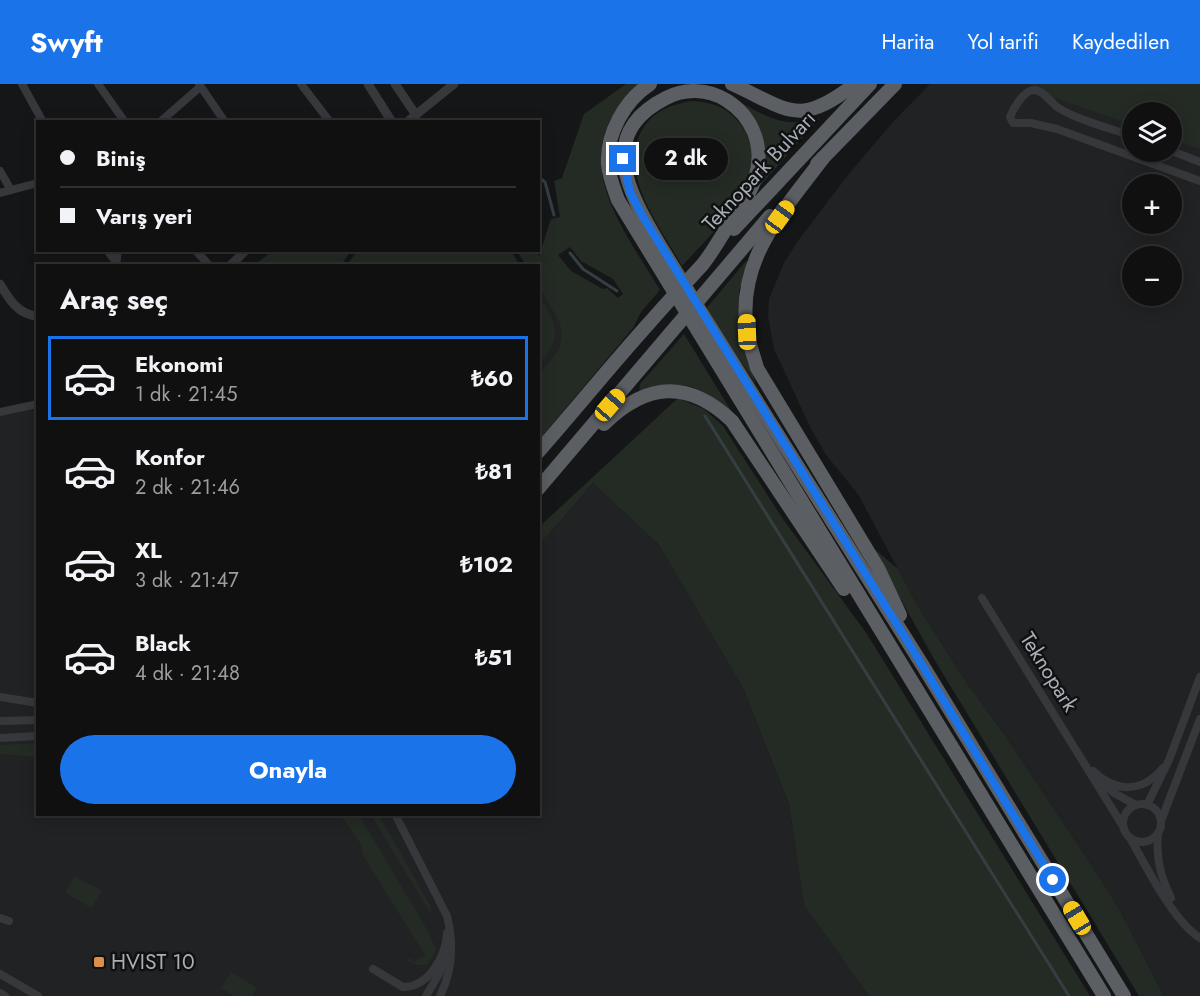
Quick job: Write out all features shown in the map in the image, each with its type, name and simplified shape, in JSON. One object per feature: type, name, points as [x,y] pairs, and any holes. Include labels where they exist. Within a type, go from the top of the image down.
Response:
[{"type":"highway","points":[[650,84],[637,94],[624,110],[610,143],[609,174],[618,200],[912,685],[1104,996]]},
{"type":"highway","points":[[732,84],[772,105],[801,110],[829,103],[855,84]]},
{"type":"highway","name":"Teknopark Bulvarı","points":[[704,262],[870,84]]},
{"type":"highway","name":"Teknopark Bulvarı","points":[[552,472],[773,212],[895,84]]},
{"type":"highway","points":[[540,450],[650,321],[704,262],[752,188],[757,174],[759,151],[752,129],[741,112],[724,99],[691,90],[662,100],[642,113],[626,140],[623,159],[630,192],[673,267],[923,666],[1124,996]]},
{"type":"highway","points":[[823,158],[759,247],[745,292],[747,332],[757,368],[878,568],[923,666]]},
{"type":"highway","points":[[540,487],[552,472],[573,457],[619,410],[638,399],[669,390],[704,399],[732,421],[823,559],[912,685]]},
{"type":"street","points":[[22,84],[42,120]]},
{"type":"street","points":[[98,84],[124,120]]},
{"type":"street","points":[[301,84],[328,120]]},
{"type":"street","points":[[368,84],[391,120]]},
{"type":"street","points":[[410,120],[454,84]]},
{"type":"street","points":[[396,85],[416,115]]},
{"type":"street","points":[[162,120],[200,86],[224,120]]},
{"type":"street","points":[[1122,132],[1057,107],[1038,90],[1032,90],[1026,94],[1010,117],[1013,123],[1031,123],[1057,129],[1122,153]]},
{"type":"street","points":[[1182,155],[1200,162]]},
{"type":"street","points":[[1148,162],[1200,181]]},
{"type":"street","points":[[0,171],[11,190]]},
{"type":"street","points":[[0,193],[36,184]]},
{"type":"street","points":[[197,252],[208,264]]},
{"type":"street","points":[[232,264],[244,252]]},
{"type":"street","points":[[0,284],[18,309],[36,316]]},
{"type":"street","points":[[0,412],[36,404]]},
{"type":"street","name":"Teknopark","points":[[982,598],[1124,828]]},
{"type":"street","name":"Teknopark","points":[[1147,805],[1169,760],[1200,677]]},
{"type":"street","points":[[0,697],[36,703]]},
{"type":"street","points":[[1180,918],[1159,871],[1156,852],[1160,822],[1200,719]]},
{"type":"street","points":[[0,721],[36,720]]},
{"type":"street","points":[[0,738],[36,736]]},
{"type":"street","name":"Teknopark","points":[[1085,764],[1110,783],[1132,788],[1145,784],[1156,776],[1169,760]]},
{"type":"street","name":"Teknopark","points":[[1085,764],[1108,789],[1136,806]]},
{"type":"street","points":[[1160,822],[1158,813],[1147,805],[1136,806],[1127,812],[1124,828],[1167,900],[1180,918],[1200,938]]},
{"type":"street","points":[[396,816],[447,916],[452,957],[448,979],[440,996]]},
{"type":"street","points":[[1130,838],[1142,842],[1148,841],[1158,833]]},
{"type":"street","points":[[373,969],[403,987],[410,987],[423,981],[438,963],[447,942],[447,916]]},
{"type":"street","points":[[426,996],[440,972],[448,950],[447,916]]},
{"type":"street","points":[[0,918],[9,921]]},
{"type":"street","points":[[0,974],[38,996]]},
{"type":"street","points":[[0,993],[5,996]]},
{"type":"shaded area","points":[[626,84],[642,84],[618,109],[604,134],[601,160],[605,186],[615,212],[660,290],[641,312],[633,328],[540,439],[540,374],[559,350],[562,335],[560,323],[540,288],[540,264],[525,264],[518,253],[536,252],[539,256],[551,219],[560,217],[554,181],[562,178],[584,114]],"holes":[[[570,247],[581,261],[613,279],[623,294],[618,298],[607,288],[603,289],[571,271],[558,255]]]},
{"type":"shaded area","points":[[930,84],[1200,84],[1200,996],[1164,996],[1118,907],[1002,731],[966,682],[917,605],[858,494],[826,455],[811,429],[774,349],[768,316],[769,299],[784,263],[848,175],[893,122]]},
{"type":"shaded area","points":[[1028,84],[1200,84],[1200,149],[1182,143],[1182,102],[1122,102],[1122,121],[1042,93]]},
{"type":"shaded area","points":[[733,98],[774,119],[795,122],[820,118],[759,187],[762,156]]},
{"type":"shaded area","points":[[692,101],[708,103],[721,108],[738,121],[751,147],[751,166],[736,203],[723,221],[682,266],[654,218],[638,182],[635,164],[636,147],[646,123],[657,113],[670,106]]},
{"type":"shaded area","points":[[271,252],[350,252],[342,264],[260,264],[258,262]]},
{"type":"shaded area","points":[[356,252],[512,252],[519,264],[348,264]]},
{"type":"shaded area","points":[[746,261],[750,263],[739,290],[741,321],[744,346],[756,384],[705,310]]},
{"type":"shaded area","points":[[540,270],[576,330],[540,397]]},
{"type":"shaded area","points":[[540,298],[554,323],[555,330],[555,338],[540,363]]},
{"type":"shaded area","points":[[684,334],[738,422],[717,402],[692,387],[673,385],[639,393],[640,384]]},
{"type":"shaded area","points":[[678,398],[704,409],[723,426],[783,519],[867,634],[1090,996],[869,996],[804,905],[789,804],[744,690],[659,545],[593,483],[540,544],[540,526]]},
{"type":"shaded area","points":[[36,409],[36,816],[540,816],[540,544],[593,483],[659,545],[744,690],[789,804],[804,905],[869,996],[0,996],[0,416]]},
{"type":"shaded area","points":[[871,546],[898,569],[917,605],[966,682],[1002,731],[1090,863],[1118,907],[1164,996],[1139,996],[934,659]]},
{"type":"shaded area","points":[[36,743],[36,757],[0,754],[0,745]]},
{"type":"shaded area","points":[[342,816],[360,816],[429,933],[436,950],[427,965],[417,965],[407,960],[411,958],[414,962],[425,955],[364,857],[360,843]]},
{"type":"shaded area","points":[[372,816],[380,816],[429,904],[433,917]]},
{"type":"shaded area","points":[[75,876],[102,891],[91,908],[65,892]]},
{"type":"shaded area","points":[[231,972],[257,988],[252,996],[234,996],[221,988]]},
{"type":"waterway","points":[[540,178],[545,182],[554,215]]},
{"type":"waterway","points":[[570,253],[583,269],[617,291]]},
{"type":"waterway","points":[[705,416],[1069,996]]},
{"type":"place","name":"HVIST 10","points":[[99,962]]},
{"type":"route","points":[[623,159],[630,192],[643,217],[1053,880]]}]
